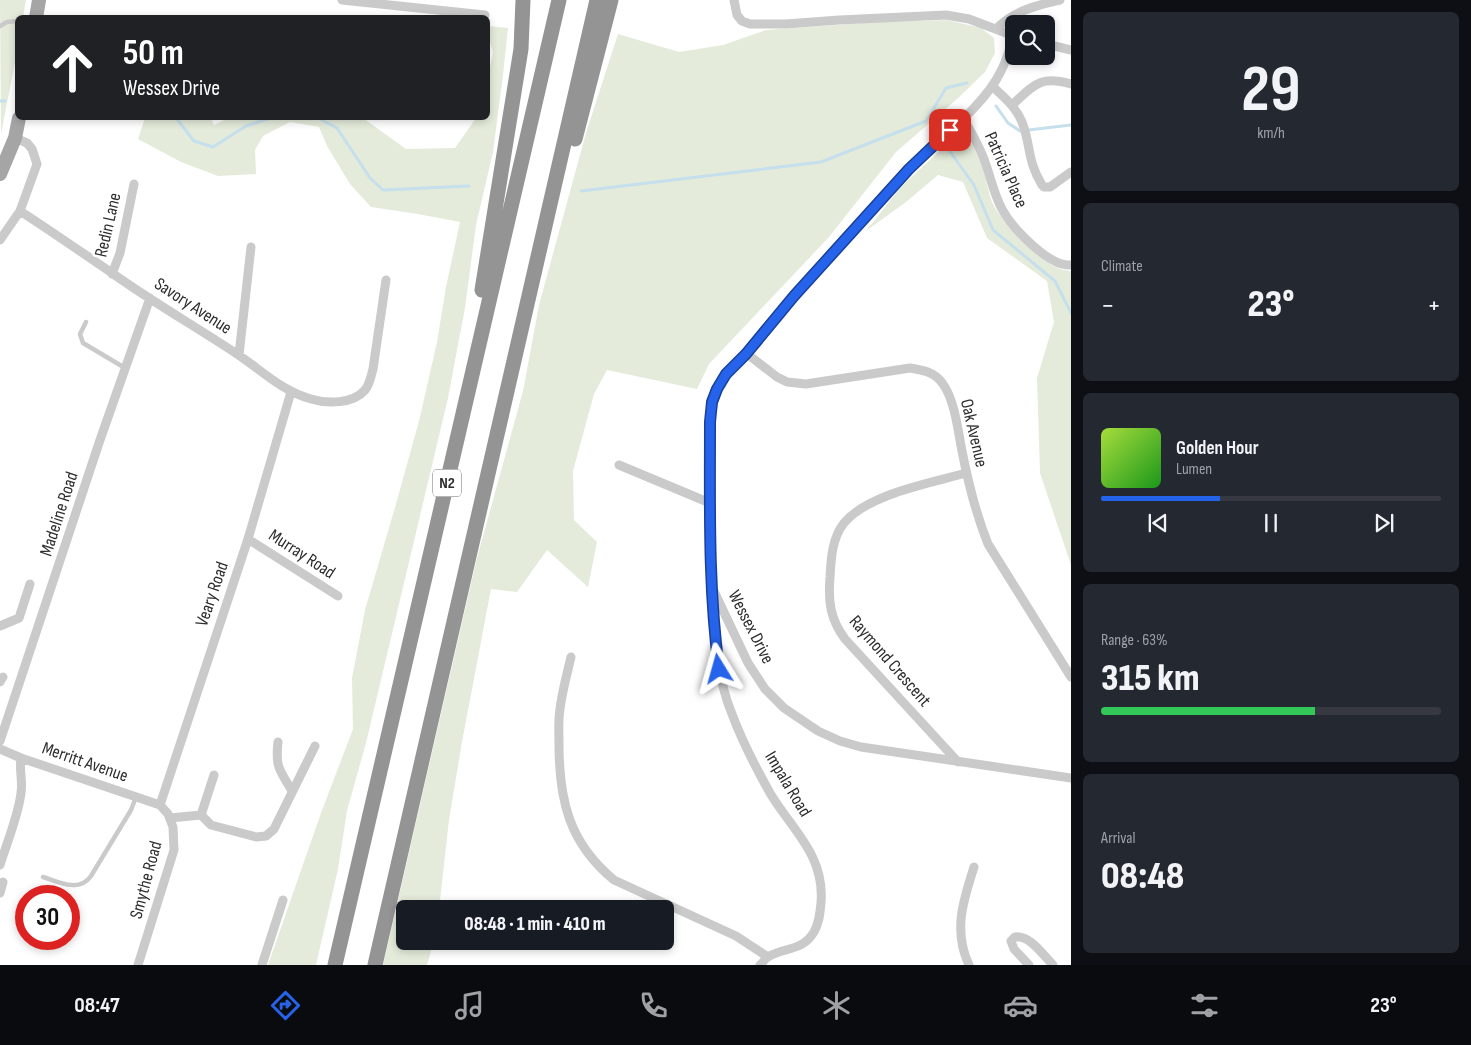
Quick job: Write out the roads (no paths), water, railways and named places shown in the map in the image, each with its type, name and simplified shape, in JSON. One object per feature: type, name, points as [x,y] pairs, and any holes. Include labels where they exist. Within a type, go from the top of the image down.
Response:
[{"type":"highway","points":[[469,390],[468,364],[482,293],[521,49],[523,0]]},
{"type":"highway","name":"N2","points":[[334,965],[559,0]]},
{"type":"highway","name":"N2","points":[[375,965],[597,0]]},
{"type":"highway","points":[[511,375],[517,364],[523,344],[611,0]]},
{"type":"main road","points":[[36,15],[39,0]]},
{"type":"main road","points":[[0,174],[15,138],[19,120]]},
{"type":"street","points":[[342,0],[485,15]]},
{"type":"street","points":[[734,0],[738,15],[742,21],[750,24],[786,24],[946,15],[969,19],[1005,32]]},
{"type":"street","points":[[997,28],[1012,16],[1025,10],[1060,0]]},
{"type":"street","points":[[1055,46],[1071,50]]},
{"type":"street","name":"Wessex Drive","points":[[1005,64],[992,86],[963,118],[909,169],[794,296],[746,354],[726,374],[717,389],[712,402],[710,422],[710,556],[712,587],[748,663],[765,689],[784,708],[818,731],[861,747],[1071,778]]},
{"type":"street","points":[[1012,105],[1034,85],[1043,81],[1059,80],[1071,84]]},
{"type":"street","points":[[992,86],[1012,105],[1019,115],[1025,132],[1033,169],[1044,187],[1050,187],[1071,172]]},
{"type":"street","name":"Patricia Place","points":[[963,118],[978,144],[997,200],[1006,217],[1053,261],[1059,264],[1071,265]]},
{"type":"street","points":[[0,240],[20,212],[37,164],[32,149],[27,143],[15,138]]},
{"type":"street","name":"Redin Lane","points":[[112,274],[120,253],[134,184]]},
{"type":"street","name":"Savory Avenue","points":[[20,212],[80,249],[112,274],[239,355],[291,392],[312,400],[326,402],[346,400],[356,397],[369,383],[373,369],[386,280]]},
{"type":"street","points":[[239,355],[251,247]]},
{"type":"street","name":"Madeline Road","points":[[0,741],[150,298]]},
{"type":"street","name":"Oak Avenue","points":[[746,354],[777,377],[787,382],[815,384],[910,368],[924,370],[934,375],[944,384],[950,398],[966,474],[980,524],[988,544],[1071,677]]},
{"type":"street","name":"Veary Road","points":[[160,806],[248,538],[291,392]]},
{"type":"street","points":[[619,465],[710,503]]},
{"type":"street","name":"Raymond Crescent","points":[[958,762],[845,638],[835,623],[829,603],[833,549],[837,535],[851,516],[861,508],[880,499],[966,474]]},
{"type":"street","name":"Murray Road","points":[[248,538],[338,596]]},
{"type":"street","points":[[0,626],[19,618],[30,584]]},
{"type":"street","name":"Impala Road","points":[[712,587],[718,660],[729,706],[737,727],[770,792],[811,851],[822,885],[820,918],[813,934],[804,943],[768,957],[760,965]]},
{"type":"street","points":[[571,657],[560,710],[559,768],[564,806],[573,829],[599,867],[614,880],[736,936],[768,957]]},
{"type":"street","points":[[278,742],[277,765],[292,791]]},
{"type":"street","points":[[201,815],[211,825],[262,837],[266,836],[274,829],[315,746]]},
{"type":"street","name":"Merritt Avenue","points":[[0,749],[160,806]]},
{"type":"street","points":[[0,865],[20,803],[22,786],[21,758]]},
{"type":"street","points":[[201,815],[214,775]]},
{"type":"street","name":"Smythe Road","points":[[138,965],[174,850],[175,837],[170,818],[160,806]]},
{"type":"street","points":[[170,818],[201,815]]},
{"type":"street","points":[[969,965],[963,950],[960,920],[962,904],[974,867]]},
{"type":"street","points":[[0,893],[3,882]]},
{"type":"street","points":[[262,965],[283,900]]},
{"type":"street","points":[[1029,965],[1012,946],[1011,941],[1015,937],[1020,936],[1027,939],[1053,965]]},
{"type":"lane","points":[[0,26],[7,22],[15,21]]},
{"type":"lane","points":[[86,322],[80,334],[83,343],[126,368]]},
{"type":"lane","points":[[44,877],[73,886],[85,884],[131,810],[136,797]]},
{"type":"waterway","points":[[581,191],[821,162],[926,121],[946,88],[967,83]]},
{"type":"waterway","points":[[0,101],[5,101]]},
{"type":"waterway","points":[[996,106],[1008,123],[1020,131],[1071,125]]},
{"type":"waterway","points":[[178,120],[194,141],[213,147],[246,126],[265,120]]},
{"type":"waterway","points":[[322,120],[337,128],[370,178],[383,190],[469,186]]},
{"type":"waterway","points":[[946,146],[974,185],[993,230],[1055,281],[1071,313]]}]
